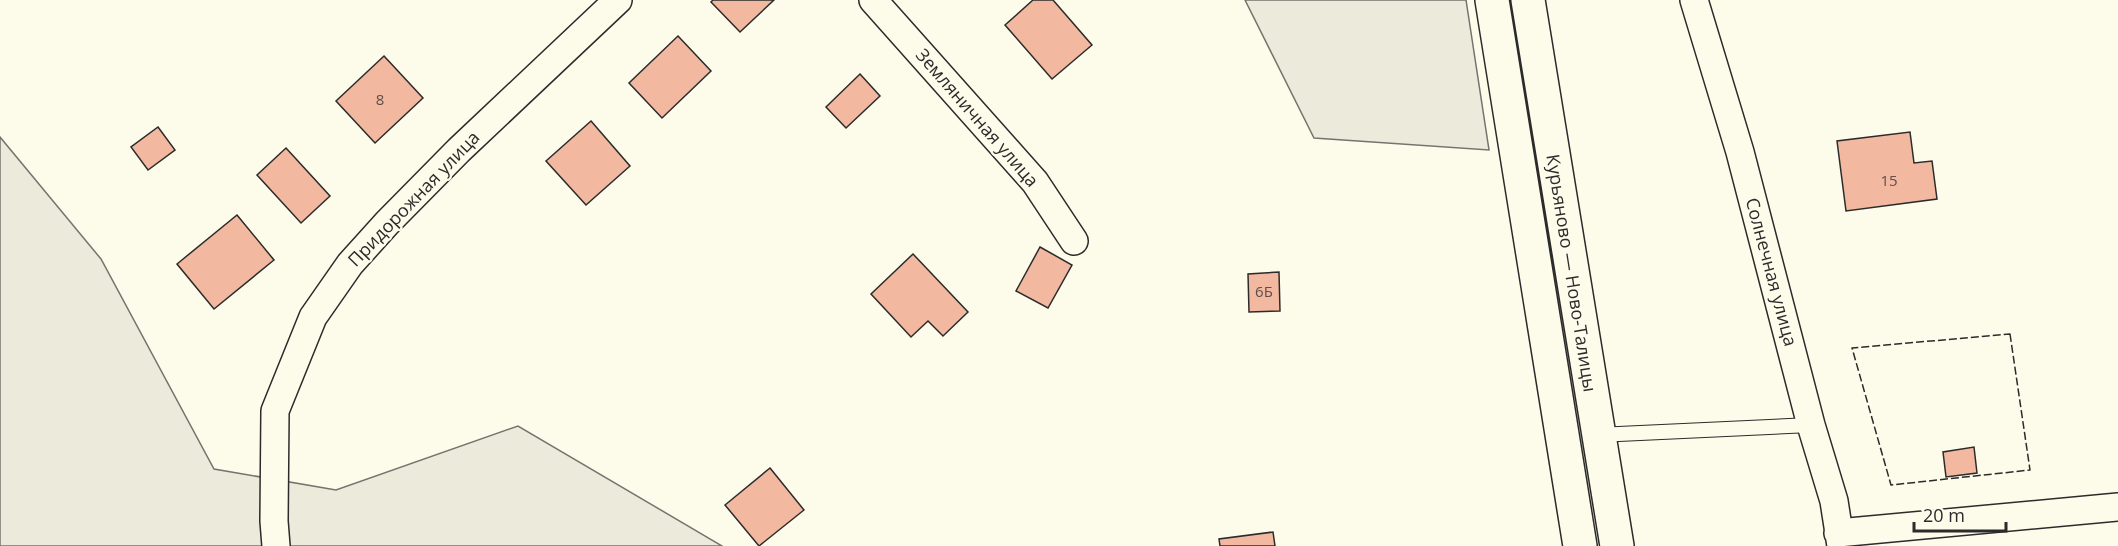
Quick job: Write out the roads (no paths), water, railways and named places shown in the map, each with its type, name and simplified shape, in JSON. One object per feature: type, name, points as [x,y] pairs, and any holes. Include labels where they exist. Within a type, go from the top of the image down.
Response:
[{"type":"main road","name":"Курьяново — Ново-Талицы","points":[[1492,0],[1580,546]]},
{"type":"main road","name":"Курьяново — Ново-Талицы","points":[[1528,0],[1617,546]]},
{"type":"street","name":"Придорожная улица","points":[[276,546],[274,521],[275,411],[314,317],[350,264],[387,223],[459,150],[618,0]]},
{"type":"street","name":"Земляничная улица","points":[[873,0],[1035,182],[1074,241]]},
{"type":"street","name":"Солнечная улица","points":[[1694,0],[1740,152],[1811,425],[1834,501],[1840,539]]},
{"type":"street","points":[[1840,539],[2118,507]]},
{"type":"lane","points":[[1598,435],[1811,425]]}]
